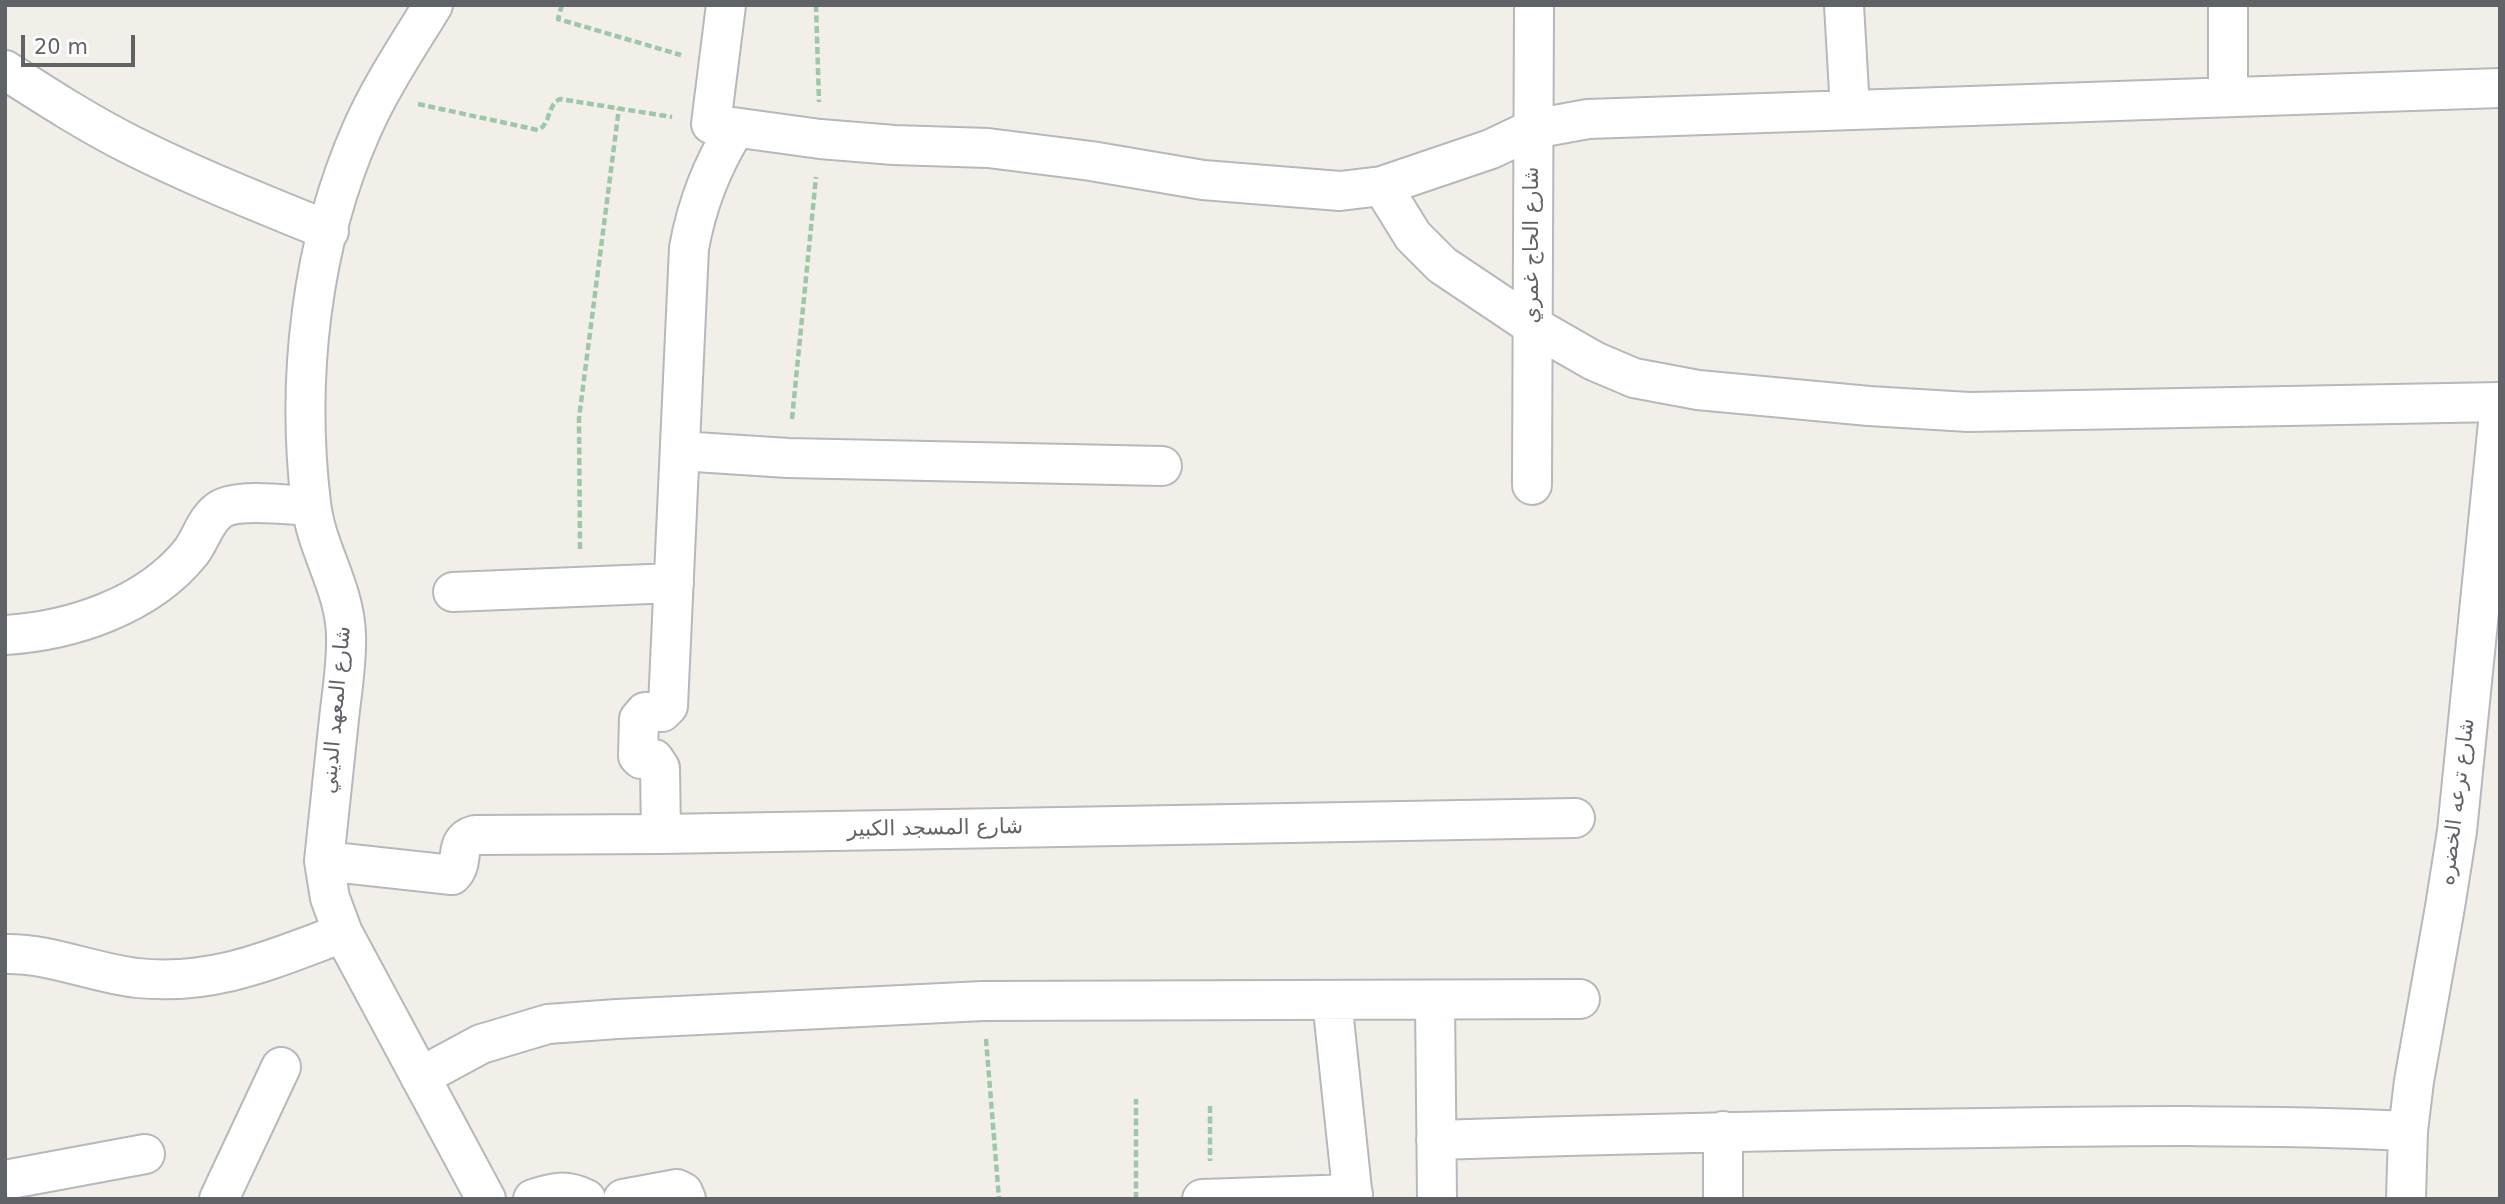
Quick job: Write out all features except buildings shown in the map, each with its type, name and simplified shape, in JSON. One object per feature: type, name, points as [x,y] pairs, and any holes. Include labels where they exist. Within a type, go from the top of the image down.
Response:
[{"type":"street","name":"شارع المعهد الديني","points":[[433,5],[379,96],[349,162],[329,231],[308,340],[305,437],[311,506],[320,542],[340,595],[346,635],[324,861],[330,898],[343,933],[485,1199]]},
{"type":"street","points":[[661,834],[660,768],[654,759],[641,759],[638,756],[639,719],[645,712],[662,712],[668,706],[689,248],[704,186],[718,156],[723,127],[718,66],[726,5]]},
{"type":"street","name":"شارع الحاج غمري","points":[[1532,485],[1534,5]]},
{"type":"street","points":[[1844,5],[1850,110]]},
{"type":"street","points":[[2228,5],[2228,96]]},
{"type":"street","points":[[5,70],[65,109],[132,146],[329,231]]},
{"type":"street","points":[[723,127],[894,145],[988,148],[1216,181],[1340,191],[1382,186],[1491,149],[1533,129],[1588,119],[2500,88]]},
{"type":"street","points":[[1382,186],[1413,236],[1442,265],[1533,326],[1594,361],[1634,378],[1698,390],[1869,406],[1969,412],[2500,402]]},
{"type":"street","name":"شارع ترعه الخضره","points":[[2406,1199],[2408,1131],[2416,1069],[2457,831],[2500,402]]},
{"type":"street","points":[[680,452],[1162,466]]},
{"type":"street","points":[[5,635],[28,634],[65,626],[100,615],[133,599],[164,579],[191,552],[210,520],[220,509],[237,504],[311,506]]},
{"type":"street","points":[[453,592],[674,583]]},
{"type":"street","name":"شارع المسجد الكبير","points":[[324,861],[452,875],[458,867],[461,844],[475,835],[1574,818]]},
{"type":"street","points":[[5,954],[42,957],[137,978],[205,977],[238,971],[343,933]]},
{"type":"street","points":[[419,1077],[481,1044],[548,1024],[617,1019],[983,1002],[1580,999]]},
{"type":"street","points":[[1202,1199],[1353,1196],[1332,1000]]},
{"type":"street","points":[[1435,1000],[1437,1199]]},
{"type":"street","points":[[219,1199],[281,1067]]},
{"type":"street","points":[[1436,1140],[1723,1131],[2245,1126],[2408,1131]]},
{"type":"street","points":[[1723,1131],[1723,1199]]},
{"type":"street","points":[[5,1180],[145,1154]]},
{"type":"street","points":[[623,1199],[677,1189],[686,1199]]},
{"type":"street","points":[[533,1199],[556,1191],[586,1199]]},
{"type":"path","points":[[562,5],[558,19],[718,66]]},
{"type":"path","points":[[788,457],[820,139],[816,5]]},
{"type":"path","points":[[379,96],[538,130],[544,127],[556,99],[723,127]]},
{"type":"path","points":[[580,587],[579,418],[618,108]]},
{"type":"path","points":[[983,1002],[999,1199]]},
{"type":"path","points":[[1136,1100],[1136,1199]]},
{"type":"path","points":[[1210,1106],[1210,1199]]}]
